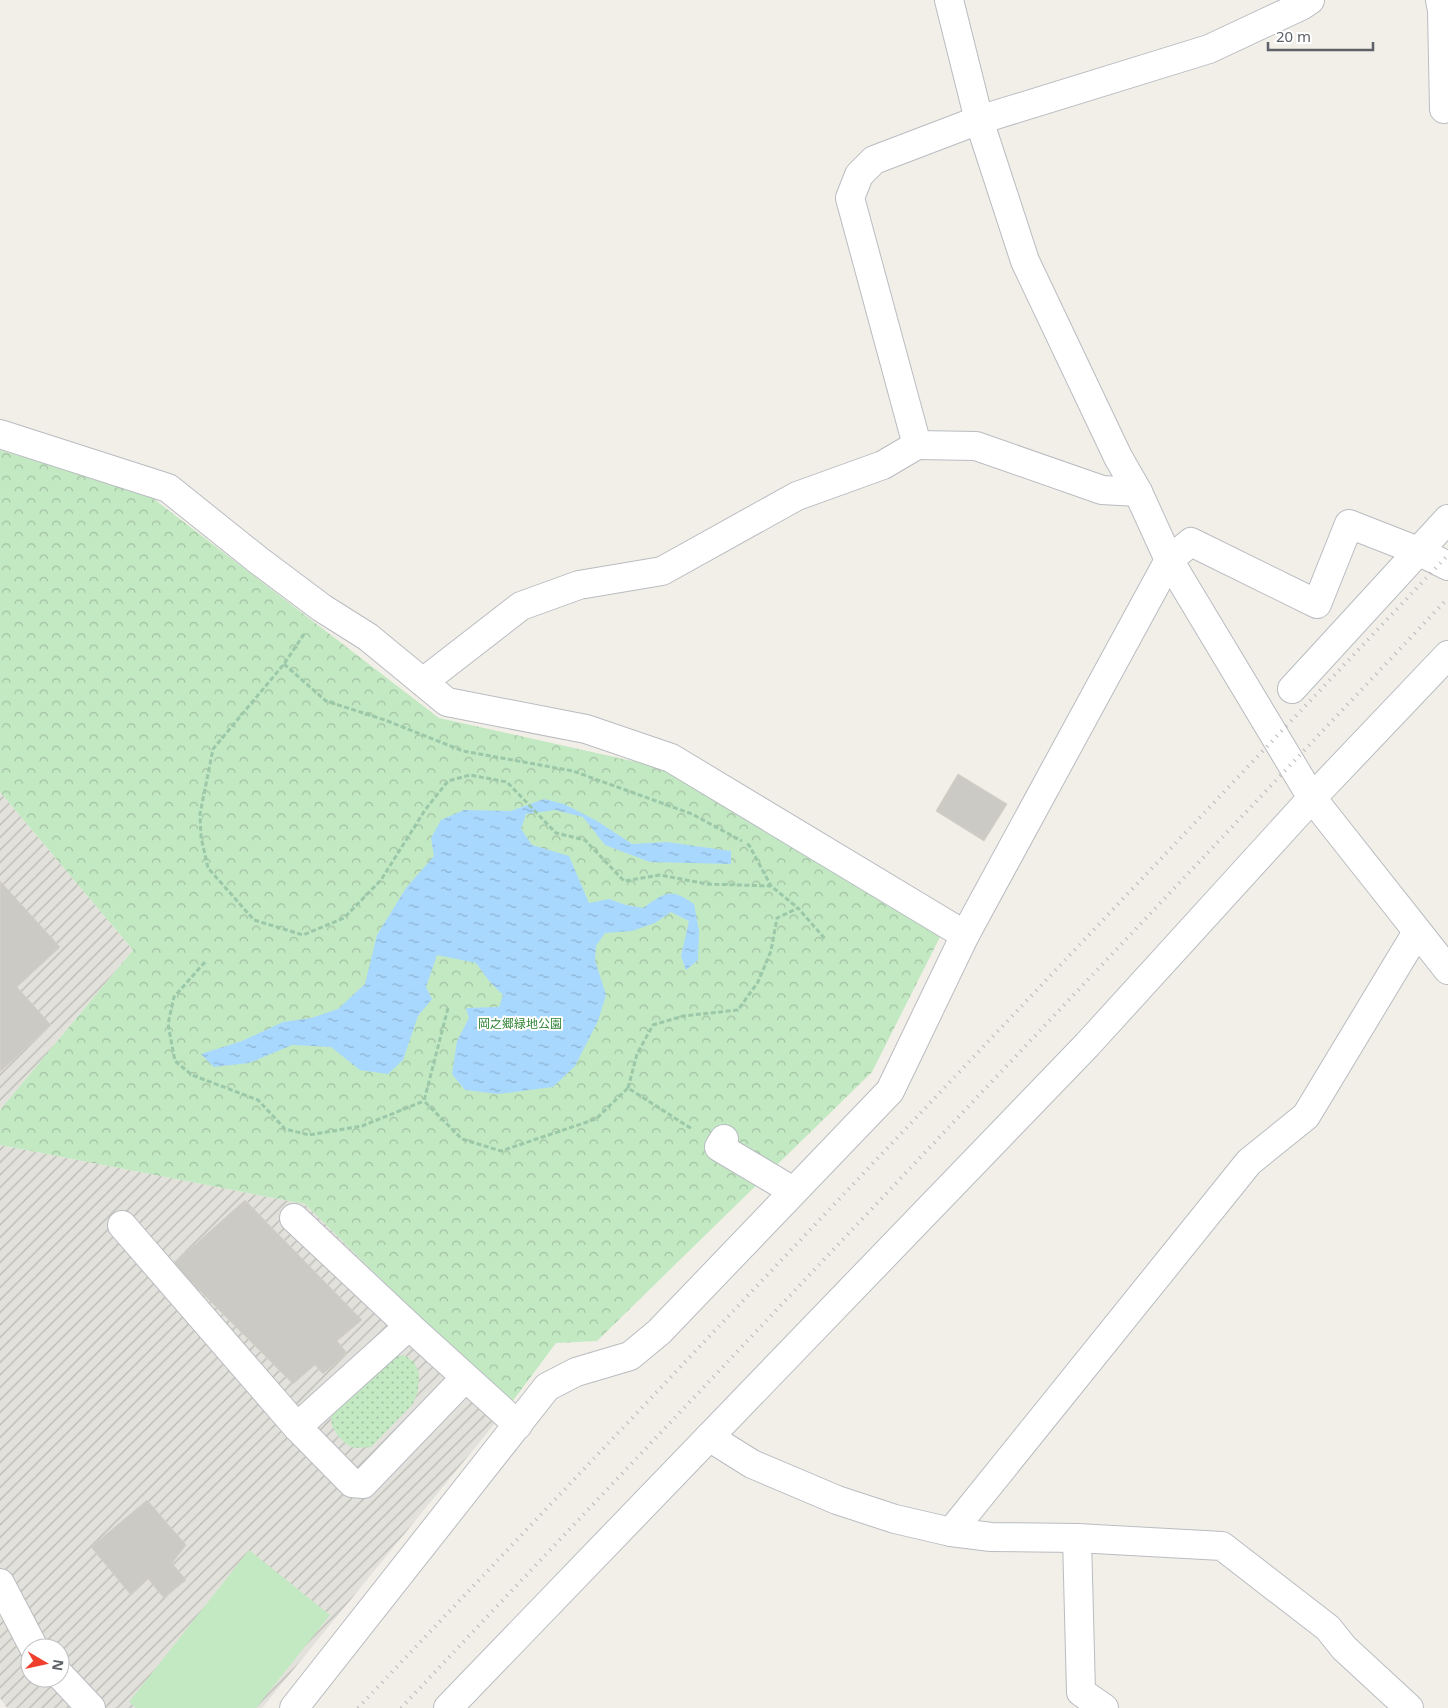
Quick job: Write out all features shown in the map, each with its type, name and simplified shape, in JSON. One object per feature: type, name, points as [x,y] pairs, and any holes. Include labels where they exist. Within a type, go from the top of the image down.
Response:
[{"type":"street","points":[[948,0],[979,120],[1025,261],[1118,457],[1138,492],[1169,560],[1312,798],[1448,970]]},
{"type":"street","points":[[917,445],[850,198],[859,174],[874,160],[979,120],[1209,49],[1302,6],[1310,0]]},
{"type":"street","points":[[1440,0],[1442,10],[1444,109],[1448,108]]},
{"type":"street","points":[[0,434],[168,488],[322,608],[368,637],[447,702],[586,729],[671,758],[965,935]]},
{"type":"street","points":[[423,682],[521,606],[579,585],[662,571],[796,496],[883,465],[917,445],[976,446],[1102,490],[1138,492]]},
{"type":"street","points":[[1292,689],[1448,519]]},
{"type":"street","points":[[294,1708],[547,1386],[576,1372],[630,1356],[660,1332],[793,1191],[890,1092],[965,935],[1169,560],[1191,542],[1316,604],[1349,524],[1418,551],[1448,566]]},
{"type":"street","points":[[448,1708],[1087,1045],[1312,798],[1448,656]]},
{"type":"street","points":[[951,1532],[1249,1162],[1306,1116],[1417,932]]},
{"type":"street","points":[[722,1143],[793,1191]]},
{"type":"street","points":[[294,1218],[518,1425]]},
{"type":"street","points":[[122,1225],[297,1427],[352,1483],[363,1484],[465,1378]]},
{"type":"street","points":[[297,1427],[409,1326]]},
{"type":"street","points":[[709,1438],[752,1464],[837,1500],[895,1519],[951,1532],[991,1537],[1077,1538],[1222,1546],[1328,1628],[1344,1648],[1408,1708]]},
{"type":"street","points":[[1077,1538],[1080,1692],[1104,1708]]},
{"type":"street","points":[[0,1583],[29,1638]]},
{"type":"street","points":[[70,1686],[91,1708]]},
{"type":"path","points":[[322,608],[284,664],[213,749],[200,814],[201,837],[208,868],[254,920],[303,935],[344,918],[381,880],[425,810],[448,781],[470,775],[506,782],[556,833],[585,840],[624,881],[660,875],[707,884],[771,886]]},
{"type":"path","points":[[284,664],[326,701],[385,720],[463,751],[573,771],[692,814],[750,845],[771,886],[798,908],[826,940]]},
{"type":"path","points":[[424,1101],[462,1139],[501,1151],[596,1119],[628,1088],[638,1054],[653,1025],[683,1016],[738,1010],[758,982],[770,951],[778,918],[798,908]]},
{"type":"path","points":[[205,962],[174,997],[168,1024],[175,1061],[192,1075],[258,1100],[285,1129],[309,1135],[362,1126],[424,1101]]},
{"type":"path","points":[[424,1101],[448,1008]]},
{"type":"path","points":[[628,1088],[722,1143]]},
{"type":"shaded area","points":[[0,792],[133,950],[0,1110]]},
{"type":"shaded area","points":[[0,1145],[305,1204],[509,1406],[262,1708],[7,1708],[0,1698]]},
{"type":"green space","name":"岡之郷緑地公園","points":[[0,450],[146,493],[439,718],[668,769],[940,937],[872,1072],[597,1341],[556,1343],[509,1406],[305,1204],[0,1145],[0,1110],[133,950],[0,792]]},
{"type":"green space","points":[[404,1355],[414,1362],[419,1373],[418,1391],[413,1404],[371,1447],[354,1448],[346,1444],[332,1426],[331,1418],[339,1402],[385,1359]]},
{"type":"green space","points":[[249,1550],[330,1615],[256,1708],[136,1708],[129,1702]]},
{"type":"water","points":[[544,799],[564,804],[597,821],[632,844],[666,842],[731,851],[731,864],[650,862],[605,845],[583,817],[555,810],[526,814],[521,829],[532,845],[569,856],[589,903],[609,899],[643,908],[663,895],[679,895],[694,904],[699,931],[698,960],[686,970],[681,956],[689,921],[671,912],[655,923],[632,931],[605,933],[596,946],[595,960],[606,995],[598,1021],[575,1066],[553,1087],[498,1094],[465,1090],[452,1074],[457,1041],[469,1018],[466,1008],[499,1007],[503,995],[490,982],[476,963],[437,955],[426,987],[432,999],[418,1016],[403,1060],[388,1074],[360,1070],[331,1047],[292,1045],[249,1063],[214,1067],[201,1054],[242,1041],[283,1022],[311,1018],[338,1009],[365,984],[377,935],[406,888],[434,856],[431,838],[441,820],[464,810],[511,811]]},
{"type":"building","points":[[958,774],[1007,804],[984,841],[936,811]]},
{"type":"building","points":[[0,881],[60,947],[17,987],[51,1025],[0,1072]]},
{"type":"building","points":[[245,1200],[362,1320],[337,1341],[347,1353],[323,1374],[315,1365],[293,1384],[173,1264]]},
{"type":"building","points":[[147,1500],[186,1545],[172,1563],[186,1580],[164,1598],[148,1579],[131,1595],[91,1547]]},
{"type":"railway","points":[[358,1708],[1448,555]]},
{"type":"railway","points":[[401,1708],[1448,598]]}]
